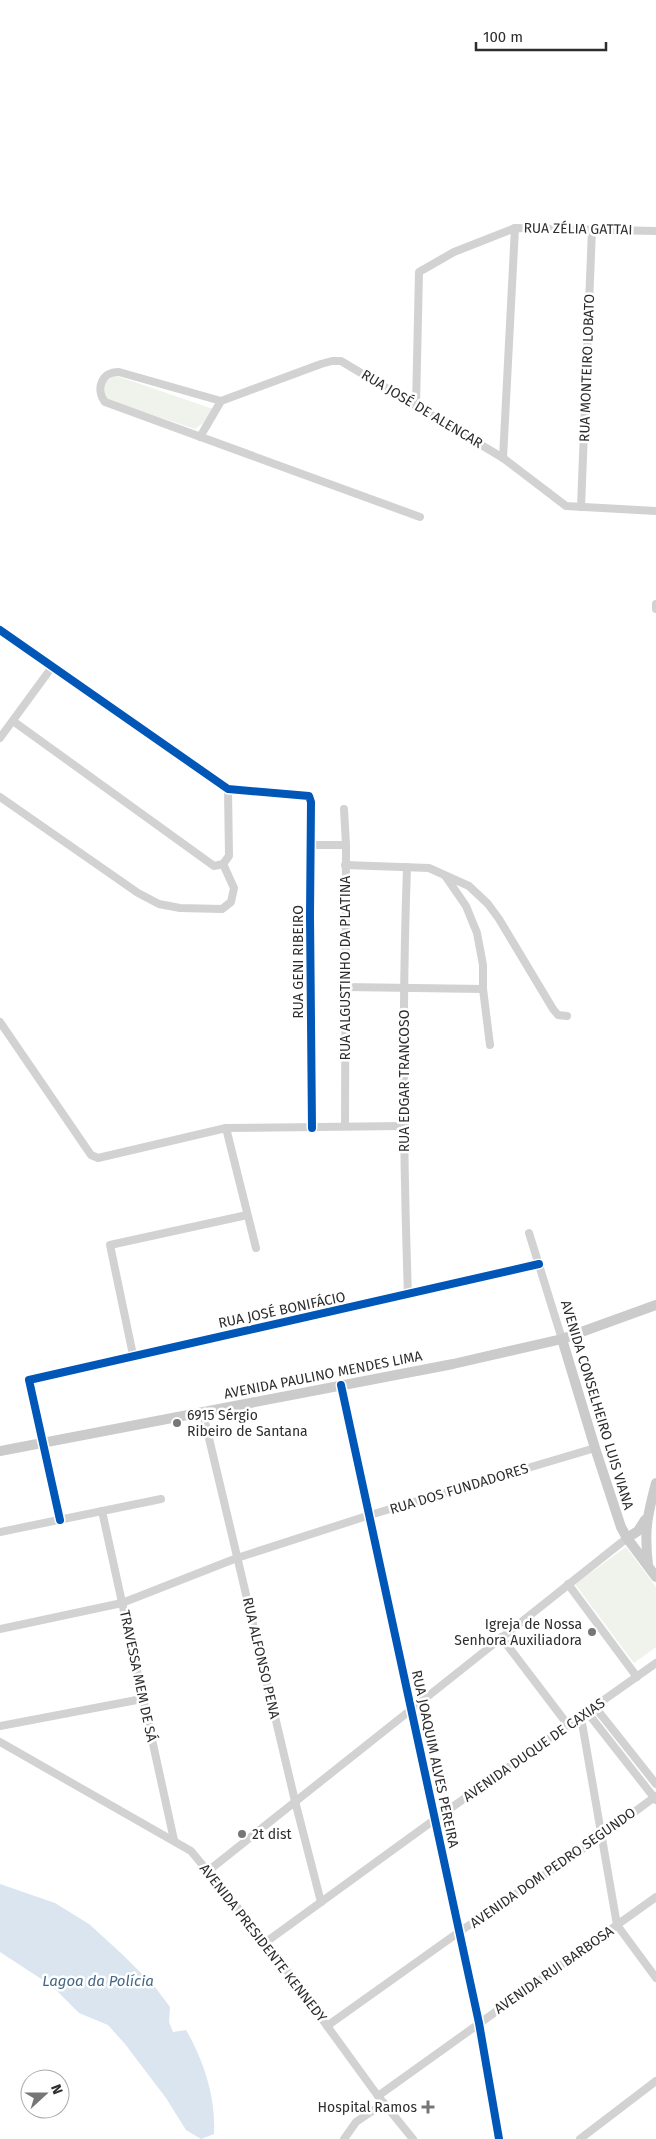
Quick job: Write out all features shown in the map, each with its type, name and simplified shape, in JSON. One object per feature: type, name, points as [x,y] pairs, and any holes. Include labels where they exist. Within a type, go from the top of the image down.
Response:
[{"type":"main road","name":"AVENIDA PAULINO MENDES LIMA","points":[[0,1451],[453,1364],[562,1339],[654,1304]]},
{"type":"main road","name":"AVENIDA CONSELHEIRO LUIS VIANA","points":[[562,1339],[621,1527],[656,1577]]},
{"type":"main road","points":[[648,1566],[645,1536],[646,1519],[656,1483]]},
{"type":"main road","points":[[627,1538],[638,1531],[646,1519]]},
{"type":"street","name":"RUA ZÉLIA GATTAI","points":[[416,406],[419,272],[454,252],[515,228],[656,231]]},
{"type":"street","points":[[503,458],[515,228]]},
{"type":"street","name":"RUA MONTEIRO LOBATO","points":[[581,507],[592,229]]},
{"type":"street","name":"RUA JOSÉ DE ALENCAR","points":[[221,401],[321,364],[341,361],[503,458],[566,506],[656,511]]},
{"type":"street","points":[[200,437],[221,401],[119,372],[109,374],[102,382],[100,392],[105,402],[200,437],[420,517]]},
{"type":"street","points":[[656,604],[656,609]]},
{"type":"street","points":[[0,642],[3,632],[228,789],[229,856],[223,864],[214,866],[13,721]]},
{"type":"street","points":[[0,738],[52,668]]},
{"type":"street","name":"RUA GENI RIBEIRO","points":[[228,789],[309,796],[311,802],[312,1128]]},
{"type":"street","points":[[0,797],[138,894],[159,904],[180,908],[222,909],[231,902],[234,888],[223,864]]},
{"type":"street","name":"RUA ALGUSTINHO DA PLATINA","points":[[344,810],[346,845],[345,1126]]},
{"type":"street","points":[[311,845],[346,845]]},
{"type":"street","points":[[346,865],[429,868],[470,886],[488,904],[512,939],[552,1009],[558,1014],[567,1016]]},
{"type":"street","name":"RUA EDGAR TRANCOSO","points":[[407,867],[403,987],[408,1295]]},
{"type":"street","points":[[446,877],[466,906],[477,933],[483,965],[483,989],[490,1045]]},
{"type":"street","points":[[344,987],[483,989]]},
{"type":"street","points":[[0,1022],[90,1156],[98,1158],[226,1128],[404,1126]]},
{"type":"street","points":[[226,1128],[256,1248]]},
{"type":"street","points":[[133,1355],[110,1245],[247,1215]]},
{"type":"street","name":"AVENIDA CONSELHEIRO LUIS VIANA","points":[[530,1233],[562,1339]]},
{"type":"street","name":"RUA JOSÉ BONIFÁCIO","points":[[43,1442],[29,1380],[539,1264]]},
{"type":"street","name":"RUA JOAQUIM ALVES PEREIRA","points":[[341,1386],[459,1932],[499,2139]]},
{"type":"street","name":"RUA ALFONSO PENA","points":[[203,1413],[295,1801],[321,1902]]},
{"type":"street","points":[[43,1442],[60,1520]]},
{"type":"street","name":"RUA DOS FUNDADORES","points":[[0,1629],[122,1604],[237,1558],[595,1448]]},
{"type":"street","points":[[0,1532],[161,1499]]},
{"type":"street","name":"TRAVESSA MEM DE SÁ","points":[[102,1511],[174,1840]]},
{"type":"street","points":[[208,1871],[627,1538]]},
{"type":"street","points":[[568,1584],[637,1677]]},
{"type":"street","points":[[501,1637],[568,1725]]},
{"type":"street","name":"AVENIDA DUQUE DE CAXIAS","points":[[266,1942],[656,1663]]},
{"type":"street","points":[[0,1726],[142,1699]]},
{"type":"street","points":[[595,1707],[656,1784]]},
{"type":"street","points":[[584,1714],[655,1798]]},
{"type":"street","points":[[584,1714],[617,1925],[656,1978]]},
{"type":"street","name":"AVENIDA PRESIDENTE KENNEDY","points":[[0,1742],[191,1851],[266,1942],[378,2096],[413,2139]]},
{"type":"street","name":"AVENIDA DOM PEDRO SEGUNDO","points":[[327,2026],[459,1932],[655,1798]]},
{"type":"street","name":"AVENIDA RUI BARBOSA","points":[[378,2096],[656,1897]]},
{"type":"street","points":[[580,2139],[656,2081]]},
{"type":"street","points":[[344,2139],[356,2122],[384,2103]]},
{"type":"shaded area","points":[[114,375],[213,409],[210,418],[195,429],[107,400],[103,392],[104,383]]},
{"type":"shaded area","points":[[626,1547],[656,1587],[656,1647],[634,1663],[575,1584]]},
{"type":"water","name":"Lagoa da Polícia","points":[[0,1884],[55,1903],[89,1924],[155,1987],[170,2007],[169,2022],[173,2032],[186,2030],[198,2054],[211,2093],[214,2134],[201,2139],[186,2130],[166,2098],[108,2025],[79,2013],[52,1986],[0,1952]]},
{"type":"cycle path","points":[[0,630],[228,789],[309,796],[311,802],[312,1128]]},
{"type":"cycle path","points":[[60,1520],[29,1380],[539,1264]]},
{"type":"cycle path","points":[[341,1385],[479,2023],[499,2139]]},
{"type":"place","name":"6915 Sérgio Ribeiro de Santana","points":[[177,1423]]},
{"type":"place","name":"Igreja de Nossa Senhora Auxiliadora","points":[[592,1632]]},
{"type":"place","name":"2t dist","points":[[242,1834]]},
{"type":"place","name":"Hospital Ramos","points":[[428,2107]]}]
